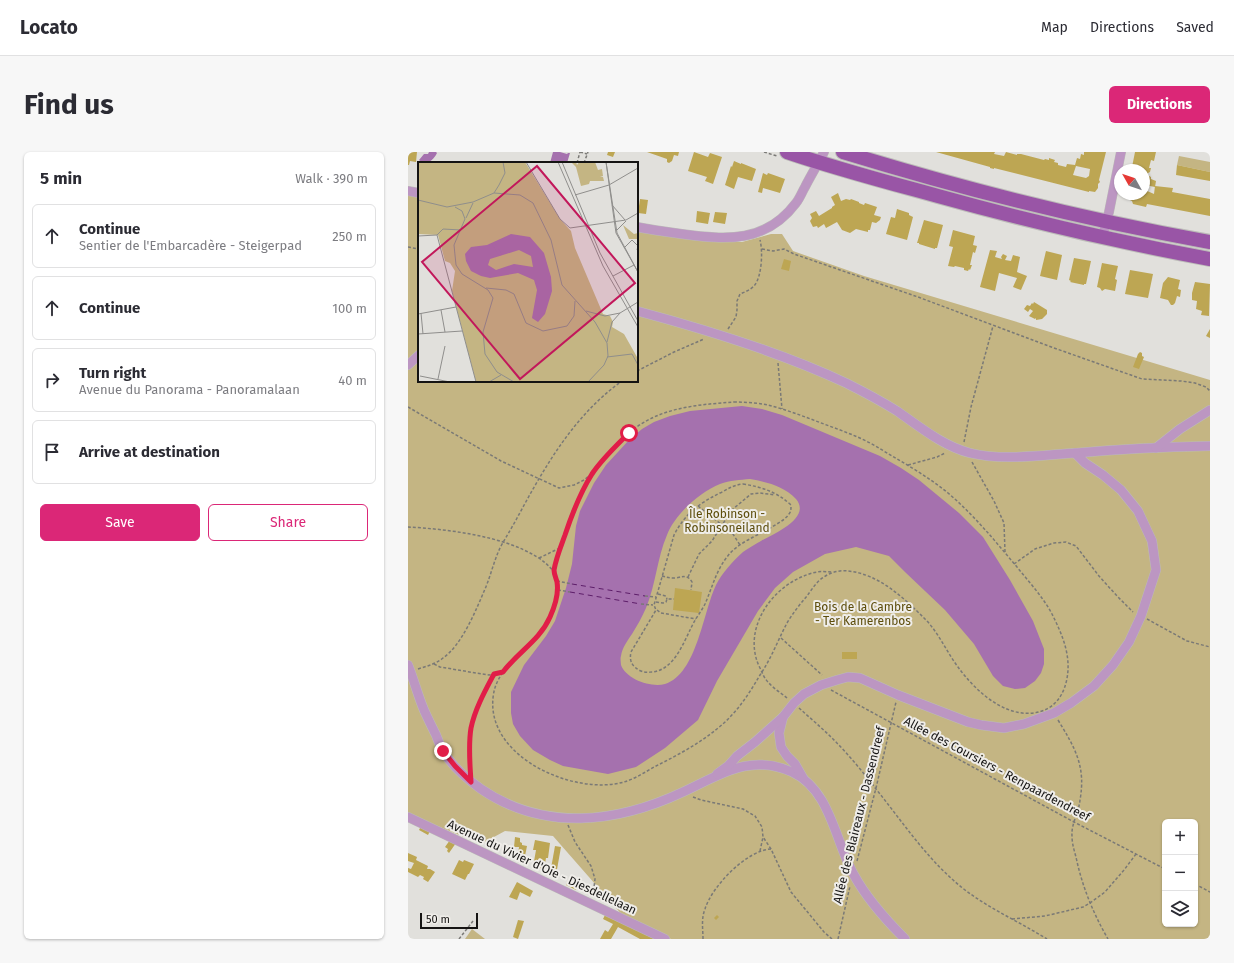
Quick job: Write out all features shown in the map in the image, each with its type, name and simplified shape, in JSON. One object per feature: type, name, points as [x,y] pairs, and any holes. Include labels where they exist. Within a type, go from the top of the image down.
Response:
[{"type":"main road","points":[[787,152],[821,157],[840,170],[969,205],[1102,238],[1210,259]]},
{"type":"main road","points":[[843,152],[972,189],[1040,206],[1210,242]]},
{"type":"street","points":[[1102,238],[1120,152]]},
{"type":"street","points":[[638,227],[720,238],[741,237],[758,232],[768,228],[786,214],[797,202],[821,157]]},
{"type":"street","points":[[408,191],[418,193]]},
{"type":"street","points":[[638,311],[726,336],[777,354],[846,383],[872,397],[951,447],[962,451],[986,456],[1042,456],[1156,448],[1210,446]]},
{"type":"street","points":[[408,365],[418,356]]},
{"type":"street","points":[[1156,448],[1180,429],[1210,410]]},
{"type":"street","points":[[717,774],[783,717],[794,703],[804,694],[825,684],[848,677],[860,678],[898,695],[968,722],[1004,728],[1024,724],[1052,710],[1071,703],[1094,686],[1113,665],[1129,642],[1141,616],[1156,570],[1152,541],[1138,511],[1121,490],[1103,475],[1085,463],[1075,453]]},
{"type":"street","points":[[409,671],[424,711],[443,751],[455,766],[471,782],[505,804],[530,812],[566,818],[587,819],[627,812],[659,802],[730,769],[759,765],[792,772],[804,779]]},
{"type":"street","points":[[781,747],[779,733],[783,717]]},
{"type":"street","points":[[762,736],[768,736],[781,747],[795,764],[804,779],[822,800],[829,813],[853,874],[873,904],[905,939]]},
{"type":"street","name":"Avenue du Vivier d'Oie - Diesdellelaan","points":[[408,817],[665,939]]},
{"type":"path","points":[[577,162],[580,152],[588,153]]},
{"type":"path","points":[[726,336],[728,328],[736,317],[737,301],[740,294],[748,291],[754,286],[758,278],[762,249],[758,232]]},
{"type":"path","points":[[408,247],[418,249]]},
{"type":"path","points":[[762,249],[773,251],[784,249],[794,254],[947,307],[993,326],[1054,348],[1142,378],[1195,383],[1206,387],[1210,391]]},
{"type":"path","points":[[962,451],[971,407],[993,326]]},
{"type":"path","points":[[638,370],[714,333]]},
{"type":"path","points":[[777,354],[782,409]]},
{"type":"path","points":[[409,671],[434,664],[444,658],[454,648],[463,635],[485,588],[496,555],[538,478],[556,450],[578,422],[599,400],[621,382]]},
{"type":"path","points":[[408,407],[501,461],[559,488],[574,486],[584,480],[592,473],[612,449],[629,433],[654,417],[684,408],[710,403],[734,402],[762,404],[782,409],[868,441],[908,465],[947,492],[982,525],[1005,552],[1047,605],[1060,630],[1068,656],[1067,678],[1060,699],[1052,710],[1028,713],[1008,710],[991,700],[973,684],[958,668],[941,639],[926,620],[902,597],[876,579],[864,574],[842,570],[824,577],[788,621],[762,673],[743,702],[723,724],[705,738],[674,757],[628,781],[611,785],[587,784],[561,778],[527,762],[511,749],[501,735],[494,718],[492,700],[496,684],[510,663],[534,642],[543,631],[550,617],[558,590],[554,572],[539,558],[520,548],[503,542],[447,531],[408,527]]},
{"type":"path","points":[[908,465],[944,455],[951,447]]},
{"type":"path","points":[[972,453],[972,463],[994,501],[1004,523],[1005,552]]},
{"type":"path","points":[[554,572],[560,548],[576,502],[592,473]]},
{"type":"path","points":[[656,610],[631,652],[630,660],[632,665],[646,673],[658,671],[666,667],[682,647],[705,604],[718,571],[730,553],[740,545],[784,520],[790,513],[791,506],[778,495],[754,486],[743,484],[734,485],[705,500],[685,518],[674,535],[654,605],[656,610],[661,612],[696,619]]},
{"type":"path","points":[[688,577],[696,558],[712,541],[733,509],[750,494],[760,493],[778,495]]},
{"type":"path","points":[[698,506],[722,525],[729,528],[740,545]]},
{"type":"path","points":[[1014,564],[1034,549],[1054,543],[1066,542],[1076,546],[1099,576],[1131,611],[1187,641],[1210,647]]},
{"type":"path","points":[[539,558],[560,548]]},
{"type":"path","points":[[834,572],[817,572],[800,578],[784,588],[765,608],[758,620],[754,643],[756,660],[762,673],[768,682],[794,703],[832,738],[876,788],[911,835],[953,880],[974,897],[1047,939]]},
{"type":"path","points":[[662,576],[674,578],[684,576],[688,577],[692,582],[691,590]]},
{"type":"path","points":[[557,581],[572,584]]},
{"type":"path","points":[[558,590],[570,592]]},
{"type":"path","points":[[658,594],[666,596],[666,599]]},
{"type":"path","points":[[645,596],[656,597]]},
{"type":"path","points":[[666,599],[674,599]]},
{"type":"path","points":[[655,602],[664,603],[666,602],[666,599]]},
{"type":"path","points":[[641,604],[654,605]]},
{"type":"path","name":"Allée des Coursiers - Renpaardendreef","points":[[780,638],[823,676],[825,684],[1074,822],[1162,867]]},
{"type":"path","points":[[434,664],[440,667],[489,675],[503,672]]},
{"type":"path","points":[[471,782],[471,729],[478,707],[494,674]]},
{"type":"path","name":"Allée des Blaireaux - Dassendreef","points":[[838,939],[898,695]]},
{"type":"path","points":[[1052,710],[1073,744],[1078,758],[1082,776],[1080,801],[1072,835],[1074,849],[1078,870],[1090,903],[1108,939]]},
{"type":"path","points":[[682,792],[701,800],[743,809],[755,816],[762,827],[763,837],[759,851]]},
{"type":"path","points":[[566,818],[575,842],[591,866],[595,879],[590,904]]},
{"type":"path","points":[[763,837],[771,849],[791,892],[824,932],[832,939]]},
{"type":"path","points":[[703,939],[702,921],[705,908],[720,883],[731,871],[759,851],[771,849]]},
{"type":"path","points":[[1012,919],[1045,916],[1083,907],[1104,892],[1128,866],[1136,854]]},
{"type":"path","points":[[1198,886],[1210,892]]},
{"type":"path","points":[[459,939],[473,921]]},
{"type":"green space","points":[[1179,156],[1210,162],[1210,172],[1177,165]]},
{"type":"green space","name":"Bois de la Cambre - Ter Kamerenbos","points":[[408,194],[418,195],[418,382],[638,382],[638,229],[698,239],[742,242],[771,234],[782,234],[793,251],[864,276],[1210,380],[1210,939],[671,939],[624,917],[553,836],[505,831],[481,844],[408,814]]},
{"type":"green space","points":[[472,929],[485,939],[465,939]]},
{"type":"shaded area","points":[[429,152],[437,153],[433,159],[428,162],[422,162],[419,160],[424,154],[428,154]]},
{"type":"shaded area","points":[[553,152],[570,153],[567,162],[550,162]]},
{"type":"shaded area","points":[[742,406],[762,409],[782,415],[880,456],[919,480],[959,513],[983,537],[1010,580],[1033,621],[1044,649],[1044,664],[1041,673],[1035,681],[1025,688],[1015,689],[1003,686],[993,676],[974,644],[945,610],[889,556],[856,547],[825,554],[793,572],[775,588],[758,611],[717,681],[698,720],[665,748],[636,767],[608,774],[563,766],[533,750],[520,736],[513,724],[511,713],[511,692],[524,665],[546,636],[555,621],[572,564],[576,526],[580,511],[594,483],[606,465],[629,440],[642,429],[654,422],[690,411]],"holes":[[[750,479],[769,483],[786,491],[796,499],[800,506],[799,513],[795,519],[782,530],[756,543],[743,552],[718,581],[711,597],[698,641],[692,655],[685,668],[676,678],[665,684],[659,685],[653,685],[633,678],[621,665],[622,653],[625,644],[638,625],[646,608],[664,544],[671,527],[682,512],[704,492],[720,484]]]},
{"type":"building","points":[[408,152],[417,152],[416,162],[410,161],[409,165],[408,165]]},
{"type":"building","points":[[608,152],[615,152],[613,157],[607,155]]},
{"type":"building","points":[[647,152],[679,152],[678,156],[674,155],[672,161],[669,163],[667,162],[667,159]]},
{"type":"building","points":[[694,152],[708,157],[710,153],[722,157],[713,184],[705,181],[707,177],[688,171]]},
{"type":"building","points":[[936,152],[995,152],[994,154],[1004,156],[1006,152],[1044,160],[1049,160],[1049,158],[1055,160],[1054,162],[1058,163],[1058,165],[1066,167],[1067,164],[1075,165],[1077,158],[1080,159],[1081,154],[1084,155],[1084,152],[1106,152],[1099,180],[1100,182],[1095,192],[1089,192]],"holes":[[[1076,166],[1090,169],[1089,176],[1086,178],[1073,175]]]},
{"type":"building","points":[[1135,152],[1156,152],[1154,161],[1151,160],[1150,164],[1133,164]]},
{"type":"building","points":[[734,161],[756,169],[752,181],[738,177],[734,189],[725,185]]},
{"type":"building","points":[[1177,165],[1210,172],[1210,181],[1176,175]]},
{"type":"building","points":[[763,173],[767,175],[768,173],[785,179],[780,193],[763,188],[762,193],[758,192]]},
{"type":"building","points":[[1150,176],[1151,179],[1156,181],[1155,187],[1150,186]]},
{"type":"building","points":[[1155,186],[1173,188],[1172,192],[1210,199],[1210,216],[1147,204],[1146,207],[1133,204],[1130,200],[1150,200],[1150,192],[1154,194]]},
{"type":"building","points":[[838,193],[841,201],[851,199],[864,205],[865,203],[877,207],[874,215],[881,217],[880,220],[876,223],[872,222],[868,232],[856,229],[850,233],[842,230],[837,222],[826,228],[824,224],[818,228],[817,226],[813,227],[810,221],[812,218],[810,214],[816,211],[819,216],[832,208],[835,205],[831,197]]},
{"type":"building","points":[[640,199],[648,200],[646,214],[638,213]]},
{"type":"building","points":[[897,209],[909,213],[909,215],[913,217],[907,240],[886,234],[891,217],[895,218]]},
{"type":"building","points":[[697,211],[710,213],[708,224],[696,222]]},
{"type":"building","points":[[715,212],[727,213],[725,224],[713,222]]},
{"type":"building","points":[[924,220],[943,225],[937,248],[935,249],[917,243]]},
{"type":"building","points":[[953,230],[975,236],[973,245],[977,246],[975,253],[973,252],[970,265],[972,265],[968,271],[964,270],[964,268],[948,266],[953,247],[949,246]]},
{"type":"building","points":[[990,250],[997,251],[995,257],[1002,259],[1001,257],[1003,254],[1007,256],[1005,260],[1011,261],[1013,255],[1020,257],[1017,272],[1027,276],[1021,290],[1013,287],[1017,278],[999,273],[995,291],[980,287]]},
{"type":"building","points":[[1046,251],[1062,255],[1057,280],[1040,276]]},
{"type":"building","points":[[1074,258],[1091,261],[1086,284],[1084,285],[1070,282],[1071,281],[1069,280]]},
{"type":"building","points":[[784,259],[791,261],[789,271],[781,269]]},
{"type":"building","points":[[1102,263],[1118,266],[1115,279],[1117,280],[1115,291],[1105,289],[1102,291],[1097,287]]},
{"type":"building","points":[[1130,270],[1153,274],[1148,298],[1125,294]]},
{"type":"building","points":[[1168,277],[1180,280],[1178,289],[1181,290],[1180,297],[1177,296],[1173,305],[1171,305],[1168,300],[1160,298],[1163,283]]},
{"type":"building","points":[[1195,282],[1210,284],[1209,316],[1201,315],[1202,311],[1196,309],[1197,301],[1192,300]]},
{"type":"building","points":[[1034,302],[1047,310],[1047,314],[1042,319],[1036,320],[1036,318],[1035,319],[1029,316],[1033,311],[1030,309],[1028,312],[1024,309],[1027,305],[1030,306]]},
{"type":"building","points":[[1210,329],[1210,338],[1206,336]]},
{"type":"building","points":[[1140,352],[1144,357],[1139,369],[1133,367]]},
{"type":"building","points":[[675,588],[702,592],[699,613],[673,610]]},
{"type":"building","points":[[842,652],[857,652],[857,659],[842,659]]},
{"type":"building","points":[[421,826],[430,831],[428,835],[419,830]]},
{"type":"building","points":[[515,837],[520,838],[522,845],[527,846],[525,856],[518,855],[519,847],[514,847]]},
{"type":"building","points":[[450,840],[456,843],[449,853],[447,851],[448,849],[445,847]]},
{"type":"building","points":[[535,840],[550,843],[548,858],[546,858],[544,869],[533,867],[536,850],[533,850]]},
{"type":"building","points":[[555,846],[561,847],[556,875],[550,874]]},
{"type":"building","points":[[408,853],[417,857],[416,860],[428,866],[427,869],[435,872],[428,882],[420,875],[418,877],[408,872],[408,868],[411,869],[414,863],[408,861]]},
{"type":"building","points":[[459,860],[463,862],[464,860],[474,864],[465,880],[452,874]]},
{"type":"building","points":[[569,879],[579,884],[576,890],[566,885]]},
{"type":"building","points":[[517,882],[533,891],[530,897],[520,892],[517,900],[509,897]]},
{"type":"building","points":[[606,913],[654,939],[640,939],[618,927],[611,939],[600,939],[605,930],[608,932],[613,924],[603,919]]},
{"type":"building","points":[[717,915],[719,917],[716,920],[714,918]]},
{"type":"building","points":[[518,920],[524,921],[518,939],[513,937]]},
{"type":"ferry route","points":[[572,584],[645,596]]},
{"type":"ferry route","points":[[570,592],[641,604]]},
{"type":"route","points":[[443,751],[471,782],[471,729],[478,707],[494,674],[503,672],[510,663],[534,642],[543,631],[557,597],[557,581],[554,572],[560,548],[576,502],[592,473],[612,449],[629,433]]},
{"type":"park label","name":"Île Robinson - Robinsoneiland","points":[[727,521]]}]
